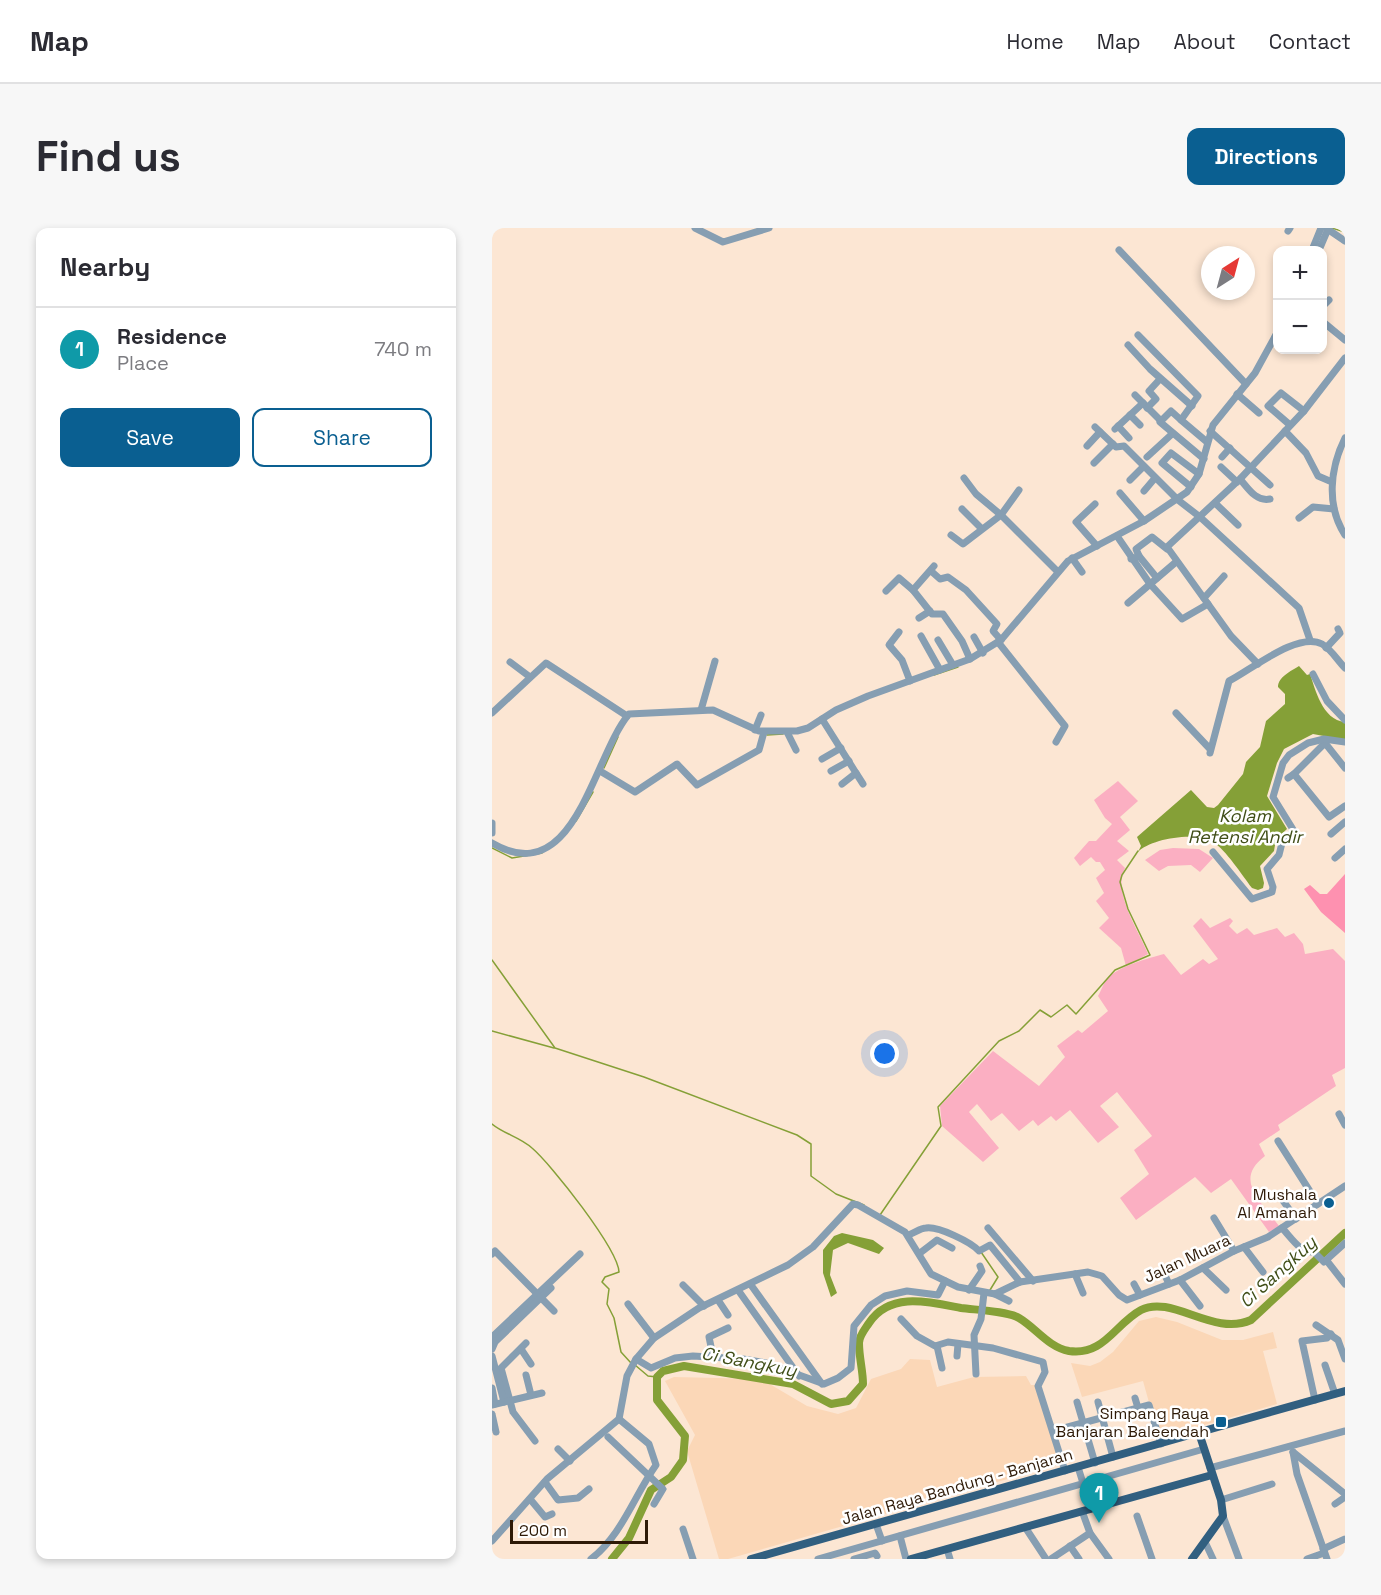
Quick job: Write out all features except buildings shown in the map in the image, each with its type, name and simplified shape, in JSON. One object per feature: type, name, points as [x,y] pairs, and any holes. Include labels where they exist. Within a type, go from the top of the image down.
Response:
[{"type":"main road","name":"Jalan Raya Bandung - Banjaran","points":[[751,1559],[1345,1391]]},
{"type":"main road","points":[[1192,1559],[1223,1516],[1221,1500],[1198,1433]]},
{"type":"main road","points":[[911,1559],[1086,1510],[1211,1471]]},
{"type":"street","points":[[694,228],[706,231],[723,242],[769,228]]},
{"type":"street","points":[[1325,228],[1345,242]]},
{"type":"street","points":[[1314,246],[1325,228]]},
{"type":"street","points":[[1320,246],[1325,228]]},
{"type":"street","points":[[1119,250],[1246,384]]},
{"type":"street","points":[[1327,324],[1345,340]]},
{"type":"street","points":[[1138,335],[1197,395],[1198,399],[1181,420]]},
{"type":"street","points":[[1239,396],[1273,340]]},
{"type":"street","points":[[1128,345],[1160,379],[1192,406]]},
{"type":"street","points":[[492,843],[516,854],[541,851],[580,812],[627,716],[633,713],[701,710],[720,712],[764,733],[788,733],[823,721],[836,710],[970,659],[999,642],[1058,572],[1073,559],[1118,538],[1178,501],[1191,487],[1199,474],[1211,433],[1239,396],[1259,375],[1273,346]]},
{"type":"street","points":[[1225,362],[1232,354]]},
{"type":"street","points":[[1167,549],[1170,543],[1238,481],[1304,411],[1345,358]]},
{"type":"street","points":[[1129,438],[1116,427],[1155,399],[1149,391],[1160,379]]},
{"type":"street","points":[[1304,411],[1281,393],[1268,406],[1306,453],[1318,476],[1332,482]]},
{"type":"street","points":[[1135,395],[1172,434],[1204,459]]},
{"type":"street","points":[[1239,396],[1259,412]]},
{"type":"street","points":[[1160,420],[1171,411],[1207,442]]},
{"type":"street","points":[[1130,415],[1140,425]]},
{"type":"street","points":[[1088,446],[1098,430],[1117,447],[1124,447],[1178,501],[1200,517],[1299,608],[1310,640]]},
{"type":"street","points":[[1211,433],[1270,485]]},
{"type":"street","points":[[1147,457],[1172,434]]},
{"type":"street","points":[[1345,438],[1337,455],[1332,482],[1335,509],[1345,535]]},
{"type":"street","points":[[1094,463],[1113,444]]},
{"type":"street","points":[[1222,457],[1230,448]]},
{"type":"street","points":[[1191,487],[1162,463],[1172,453],[1199,474]]},
{"type":"street","points":[[1130,480],[1143,467]]},
{"type":"street","points":[[1221,467],[1256,496],[1264,500],[1270,499]]},
{"type":"street","points":[[964,478],[976,494],[1001,515],[1058,572]]},
{"type":"street","points":[[1144,490],[1155,478]]},
{"type":"street","points":[[951,535],[963,544],[1001,515],[1019,490]]},
{"type":"street","points":[[1120,493],[1144,521]]},
{"type":"street","points":[[1215,503],[1238,525]]},
{"type":"street","points":[[1095,504],[1074,524],[1097,546]]},
{"type":"street","points":[[1299,518],[1313,507],[1335,509]]},
{"type":"street","points":[[962,509],[981,528]]},
{"type":"street","points":[[1224,576],[1206,601],[1182,619],[1150,584],[1135,558],[1136,549],[1152,537],[1167,549],[1206,601],[1231,636],[1258,664]]},
{"type":"street","points":[[1118,538],[1157,578]]},
{"type":"street","points":[[1073,559],[1082,572]]},
{"type":"street","points":[[1128,603],[1176,562]]},
{"type":"street","points":[[913,590],[932,569],[940,579],[948,577],[966,590],[997,624],[993,631],[999,642],[1065,726],[1056,742]]},
{"type":"street","points":[[886,591],[899,578],[913,590],[930,612],[936,616],[943,614],[962,640],[970,659]]},
{"type":"street","points":[[919,618],[930,612]]},
{"type":"street","points":[[1326,648],[1340,633],[1338,629]]},
{"type":"street","points":[[899,632],[889,645],[902,660],[910,681]]},
{"type":"street","points":[[921,636],[932,650],[940,670]]},
{"type":"street","points":[[974,637],[983,652]]},
{"type":"street","points":[[938,640],[953,666]]},
{"type":"street","points":[[1176,713],[1210,751],[1216,738],[1227,683],[1288,647],[1310,640],[1326,648],[1345,668]]},
{"type":"street","points":[[701,710],[714,661]]},
{"type":"street","points":[[510,662],[530,676]]},
{"type":"street","points":[[492,713],[546,663],[627,716]]},
{"type":"street","points":[[1313,675],[1327,701],[1345,720]]},
{"type":"street","points":[[755,730],[761,715]]},
{"type":"street","points":[[823,721],[863,784]]},
{"type":"street","points":[[602,771],[635,792],[677,764],[697,785],[759,750],[764,733]]},
{"type":"street","points":[[788,733],[796,750]]},
{"type":"street","points":[[1213,852],[1252,899],[1272,892],[1273,887],[1267,870],[1279,855],[1282,843],[1294,831],[1274,797],[1283,763],[1289,755],[1308,743],[1324,739],[1345,742]]},
{"type":"street","points":[[1345,768],[1325,743],[1291,776],[1329,817],[1345,806]]},
{"type":"street","points":[[822,759],[841,748]]},
{"type":"street","points":[[831,771],[849,761]]},
{"type":"street","points":[[842,784],[856,773]]},
{"type":"street","points":[[1331,834],[1345,822]]},
{"type":"street","points":[[492,823],[492,833]]},
{"type":"street","points":[[1335,858],[1345,849]]},
{"type":"street","points":[[1339,1114],[1345,1125]]},
{"type":"street","points":[[1278,1141],[1318,1204]]},
{"type":"street","points":[[1302,1179],[1310,1174]]},
{"type":"street","name":"Jalan Muara","points":[[1075,1274],[1095,1273],[1106,1279],[1122,1298],[1127,1300],[1180,1280],[1244,1247],[1296,1219],[1345,1186]]},
{"type":"street","points":[[1279,1195],[1296,1219]]},
{"type":"street","points":[[492,1541],[545,1482],[619,1419],[627,1376],[634,1362],[654,1338],[704,1306],[780,1270],[815,1245],[855,1204],[908,1235],[931,1274],[945,1281],[984,1295],[995,1294],[1020,1282],[1075,1274],[1083,1293]]},
{"type":"street","points":[[1214,1218],[1234,1251]]},
{"type":"street","points":[[1282,1227],[1302,1248],[1314,1252],[1325,1261],[1345,1284]]},
{"type":"street","points":[[908,1235],[925,1228],[933,1228],[972,1243],[979,1251],[990,1245],[1020,1282]]},
{"type":"street","points":[[988,1228],[1033,1281]]},
{"type":"street","points":[[920,1253],[937,1240],[952,1248]]},
{"type":"street","points":[[1325,1261],[1345,1243]]},
{"type":"street","points":[[1244,1247],[1263,1272]]},
{"type":"street","points":[[492,1254],[495,1251],[554,1311]]},
{"type":"street","points":[[492,1349],[495,1342],[580,1254]]},
{"type":"street","points":[[969,1290],[982,1271],[980,1266]]},
{"type":"street","points":[[1203,1268],[1226,1290]]},
{"type":"street","points":[[1163,1271],[1169,1284]]},
{"type":"street","points":[[1180,1280],[1200,1306]]},
{"type":"street","points":[[634,1362],[651,1368],[675,1358],[713,1356],[755,1360],[822,1384],[838,1378],[851,1368],[854,1326],[871,1305],[885,1296],[914,1290],[938,1295],[945,1281]]},
{"type":"street","points":[[1134,1284],[1140,1295]]},
{"type":"street","points":[[683,1285],[704,1306]]},
{"type":"street","points":[[751,1285],[822,1384]]},
{"type":"street","points":[[492,1337],[551,1288]]},
{"type":"street","points":[[738,1290],[800,1376]]},
{"type":"street","points":[[995,1294],[1009,1301]]},
{"type":"street","points":[[976,1374],[974,1335],[981,1319],[984,1295]]},
{"type":"street","points":[[718,1300],[728,1315]]},
{"type":"street","points":[[628,1304],[654,1338]]},
{"type":"street","points":[[901,1319],[917,1336],[937,1346],[948,1342],[993,1348],[1043,1363],[1045,1372],[1038,1386],[1065,1471]]},
{"type":"street","points":[[1316,1325],[1338,1340],[1345,1359]]},
{"type":"street","points":[[713,1356],[709,1337],[728,1328]]},
{"type":"street","points":[[1315,1400],[1302,1341],[1326,1338],[1331,1334]]},
{"type":"street","points":[[957,1356],[958,1344]]},
{"type":"street","points":[[507,1401],[501,1368],[524,1346],[531,1364]]},
{"type":"street","points":[[937,1346],[942,1368]]},
{"type":"street","points":[[492,1356],[507,1401],[516,1417],[535,1441]]},
{"type":"street","points":[[1325,1365],[1335,1394]]},
{"type":"street","points":[[526,1375],[531,1395]]},
{"type":"street","points":[[492,1388],[494,1404],[542,1393]]},
{"type":"street","points":[[1135,1398],[1138,1408]]},
{"type":"street","points":[[1077,1402],[1095,1463]]},
{"type":"street","points":[[1098,1402],[1113,1457]]},
{"type":"street","points":[[1053,1431],[1149,1405],[1161,1444]]},
{"type":"street","points":[[492,1414],[496,1432]]},
{"type":"street","points":[[591,1559],[613,1538],[656,1465],[652,1450],[641,1435],[619,1419]]},
{"type":"street","points":[[1211,1471],[1290,1450],[1345,1431]]},
{"type":"street","points":[[608,1437],[663,1489],[654,1504]]},
{"type":"street","points":[[558,1449],[570,1461]]},
{"type":"street","points":[[818,1559],[1204,1449]]},
{"type":"street","points":[[1290,1450],[1345,1496],[1335,1504]]},
{"type":"street","points":[[1290,1450],[1325,1553]]},
{"type":"street","points":[[1078,1467],[1090,1533],[1109,1559]]},
{"type":"street","points":[[545,1482],[555,1498],[562,1501],[578,1498],[589,1489]]},
{"type":"street","points":[[1221,1500],[1272,1484]]},
{"type":"street","points":[[530,1499],[546,1517],[552,1514]]},
{"type":"street","points":[[1137,1516],[1152,1559]]},
{"type":"street","points":[[1223,1516],[1239,1559]]},
{"type":"street","points":[[876,1524],[882,1541]]},
{"type":"street","points":[[1025,1527],[1046,1559]]},
{"type":"street","points":[[683,1529],[693,1559]]},
{"type":"street","points":[[1057,1557],[1090,1533]]},
{"type":"street","points":[[900,1536],[906,1559]]},
{"type":"street","points":[[1307,1559],[1325,1553],[1345,1540]]},
{"type":"street","points":[[1205,1542],[1213,1559]]},
{"type":"street","points":[[1070,1546],[1079,1559]]},
{"type":"street","points":[[947,1549],[950,1559]]},
{"type":"street","points":[[854,1559],[875,1553],[877,1556]]},
{"type":"shaded area","points":[[1118,781],[1138,801],[1120,817],[1130,830],[1117,841],[1129,851],[1117,860],[1125,868],[1122,878],[1124,900],[1148,954],[1126,966],[1121,948],[1099,928],[1109,918],[1096,901],[1104,893],[1096,878],[1105,870],[1100,862],[1096,862],[1091,857],[1080,866],[1074,858],[1089,841],[1096,841],[1112,824],[1105,818],[1094,800]]},
{"type":"shaded area","points":[[1199,849],[1213,858],[1200,872],[1191,865],[1168,866],[1159,871],[1145,860],[1160,850]]},
{"type":"shaded area","points":[[1345,874],[1345,933],[1321,912],[1304,889],[1310,885],[1320,894],[1327,894]]},
{"type":"shaded area","points":[[1201,918],[1210,928],[1230,918],[1233,921],[1229,926],[1237,934],[1247,928],[1254,935],[1277,928],[1285,937],[1294,933],[1303,944],[1305,954],[1333,949],[1345,961],[1345,1068],[1332,1075],[1336,1086],[1278,1125],[1280,1130],[1259,1144],[1265,1156],[1251,1174],[1253,1191],[1279,1226],[1269,1232],[1231,1179],[1211,1193],[1195,1177],[1136,1220],[1120,1198],[1149,1174],[1134,1150],[1152,1136],[1117,1092],[1100,1106],[1119,1127],[1098,1143],[1070,1110],[1056,1121],[1051,1116],[1038,1126],[1033,1120],[1019,1131],[1002,1113],[991,1121],[977,1104],[969,1112],[999,1148],[983,1162],[942,1126],[940,1106],[993,1051],[1039,1086],[1065,1057],[1057,1046],[1078,1030],[1082,1033],[1108,1011],[1098,996],[1107,979],[1118,970],[1164,954],[1181,975],[1203,959],[1209,964],[1218,959],[1193,926]]},
{"type":"shaded area","points":[[1156,1317],[1177,1322],[1222,1340],[1243,1340],[1273,1332],[1277,1348],[1263,1351],[1277,1404],[1159,1438],[1143,1381],[1082,1397],[1071,1363],[1090,1366],[1100,1362],[1113,1352],[1139,1321]]},
{"type":"shaded area","points":[[910,1359],[930,1360],[937,1387],[974,1377],[1026,1376],[1031,1385],[1038,1385],[1063,1463],[728,1559],[719,1559],[687,1451],[695,1435],[665,1381],[674,1377],[761,1379],[807,1406],[838,1414],[856,1408],[871,1379],[901,1369]]},
{"type":"water","name":"Kolam Retensi Andir","points":[[1299,666],[1307,675],[1310,674],[1325,710],[1337,720],[1345,722],[1345,740],[1313,734],[1284,749],[1277,763],[1267,796],[1287,829],[1276,839],[1274,851],[1260,866],[1263,888],[1258,890],[1252,888],[1223,851],[1213,842],[1205,839],[1185,837],[1163,840],[1152,843],[1138,852],[1141,846],[1137,837],[1191,790],[1207,807],[1214,808],[1218,805],[1243,774],[1246,762],[1260,747],[1266,721],[1285,704],[1285,694],[1278,687],[1280,680]]},
{"type":"water","points":[[842,1233],[873,1240],[884,1248],[879,1254],[848,1243],[833,1250],[830,1275],[837,1293],[831,1297],[823,1273],[823,1250],[834,1236]]},
{"type":"waterway","points":[[1332,228],[1345,232]]},
{"type":"waterway","points":[[934,675],[958,667]]},
{"type":"waterway","points":[[767,735],[783,734]]},
{"type":"waterway","points":[[604,768],[618,737]]},
{"type":"waterway","points":[[576,821],[593,792]]},
{"type":"waterway","points":[[492,848],[512,858],[542,853]]},
{"type":"waterway","points":[[880,1215],[941,1126],[938,1107],[999,1041],[1019,1031],[1040,1010],[1051,1017],[1067,1005],[1076,1014],[1115,970],[1150,955],[1128,909],[1120,882],[1138,851]]},
{"type":"waterway","points":[[492,960],[555,1048],[644,1077],[797,1135],[811,1144],[811,1176],[836,1194],[864,1205]]},
{"type":"waterway","points":[[492,1031],[554,1048]]},
{"type":"waterway","points":[[492,1124],[527,1144],[541,1157],[568,1188],[608,1245],[619,1272],[605,1277],[602,1282],[609,1289],[607,1304],[614,1318],[621,1352],[631,1363]]},
{"type":"waterway","name":"Ci Sangkuy","points":[[612,1559],[629,1538],[651,1490],[671,1477],[683,1460],[685,1436],[657,1400],[657,1377],[663,1371],[684,1366],[793,1384],[831,1404],[848,1401],[863,1384],[859,1343],[864,1330],[878,1313],[888,1306],[911,1301],[1014,1316],[1055,1346],[1069,1351],[1091,1349],[1108,1338],[1132,1316],[1141,1310],[1153,1307],[1166,1307],[1208,1320],[1237,1324],[1251,1320],[1345,1233]]},
{"type":"waterway","points":[[981,1252],[998,1277],[990,1290]]},
{"type":"waterway","points":[[635,1365],[648,1376],[657,1377]]},
{"type":"place","name":"Mushala Al Amanah","points":[[1329,1203]]},
{"type":"place","name":"Simpang Raya Banjaran Baleendah","points":[[1221,1422]]},
{"type":"place","name":"Residence","points":[[1099,1523]]}]
